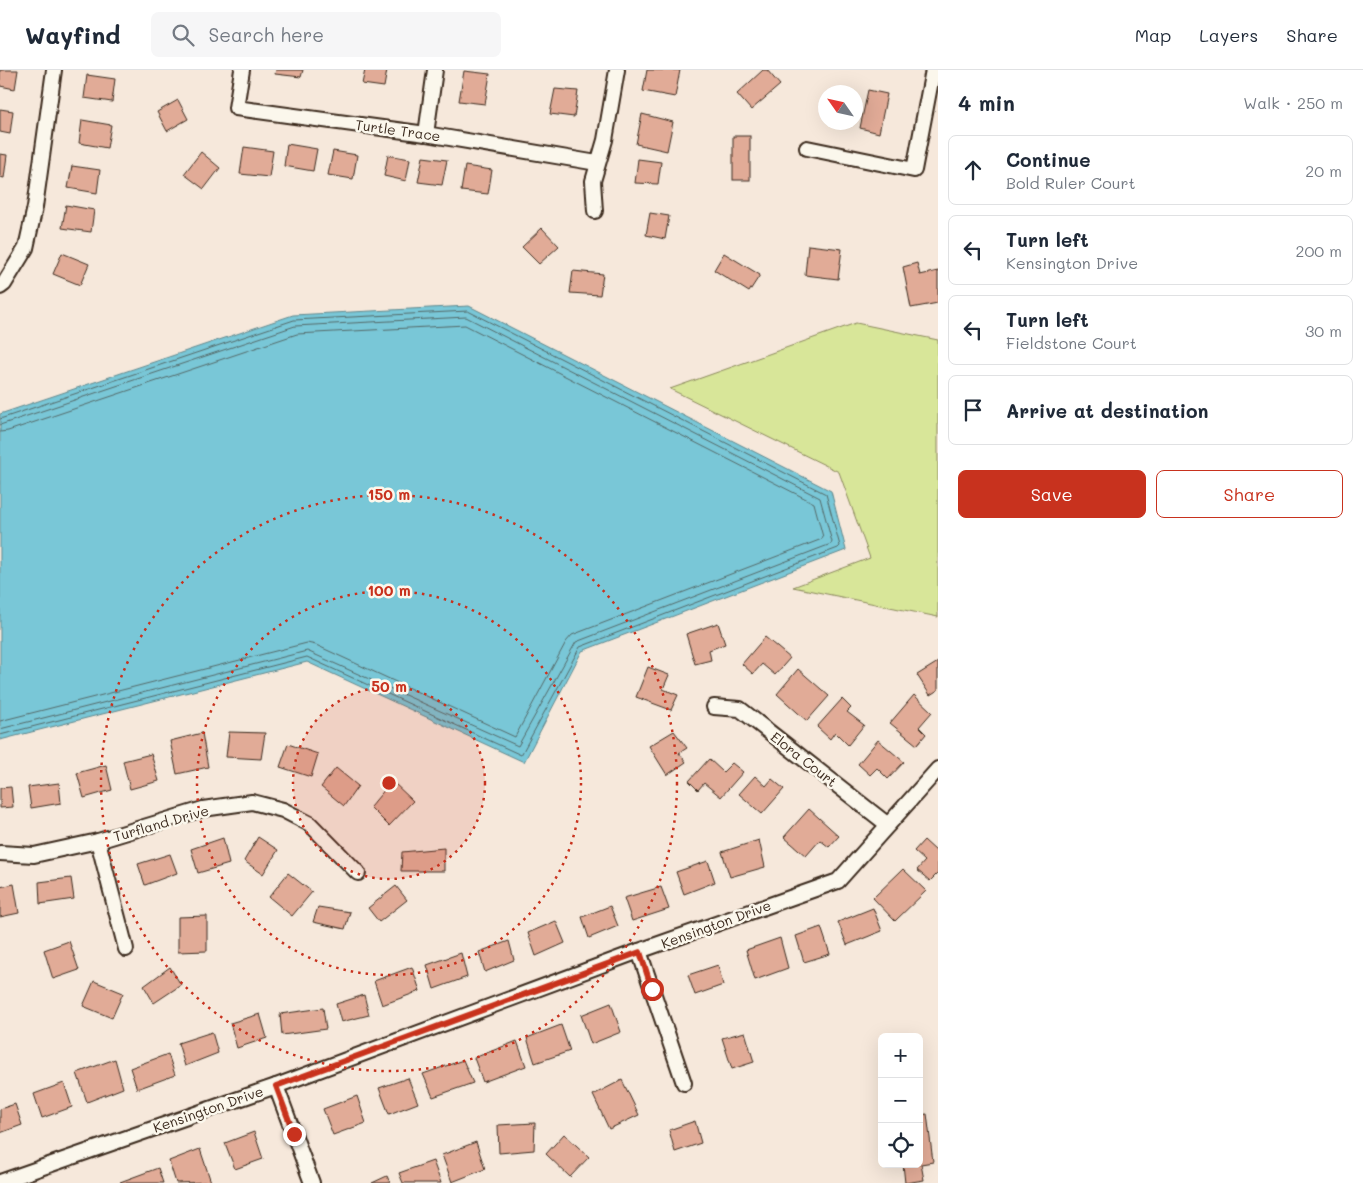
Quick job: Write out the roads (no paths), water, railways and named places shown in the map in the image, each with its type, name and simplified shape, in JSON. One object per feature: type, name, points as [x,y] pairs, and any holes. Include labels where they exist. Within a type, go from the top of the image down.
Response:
[{"type":"street","points":[[0,287],[4,284],[26,248],[35,207],[54,70]]},
{"type":"street","name":"Turtle Trace","points":[[242,70],[236,108],[426,134],[597,164]]},
{"type":"street","points":[[426,134],[435,70]]},
{"type":"street","points":[[594,210],[593,181],[605,140],[617,70]]},
{"type":"street","points":[[808,148],[914,170],[933,70]]},
{"type":"street","name":"Elora Court","points":[[714,707],[740,709],[888,825]]},
{"type":"street","name":"Kensington Drive","points":[[0,1182],[276,1086],[838,881],[938,769]]},
{"type":"street","name":"Turfland Drive","points":[[0,854],[34,855],[98,841],[203,808],[252,802],[283,810],[310,824],[358,873]]},
{"type":"street","points":[[98,841],[126,949]]},
{"type":"street","points":[[640,952],[684,1083]]},
{"type":"street","points":[[276,1086],[312,1183]]},
{"type":"water","points":[[469,306],[831,491],[846,550],[582,651],[524,762],[307,662],[0,740],[0,414],[293,315]]}]
